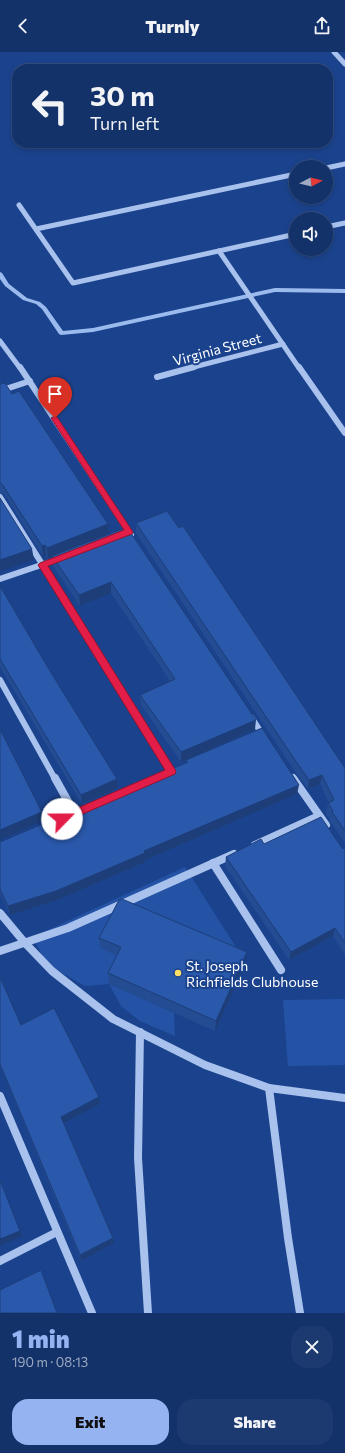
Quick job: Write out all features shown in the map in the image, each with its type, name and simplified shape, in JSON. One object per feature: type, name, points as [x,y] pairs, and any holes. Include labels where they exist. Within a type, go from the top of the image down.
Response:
[{"type":"street","points":[[334,52],[345,64]]},
{"type":"street","points":[[333,167],[345,164]]},
{"type":"street","points":[[36,229],[289,175]]},
{"type":"street","points":[[19,205],[73,283],[289,236]]},
{"type":"street","points":[[333,226],[345,223]]},
{"type":"street","points":[[219,251],[264,318],[342,424],[345,433]]},
{"type":"street","points":[[0,341],[30,381],[133,538]]},
{"type":"street","name":"Virginia Street","points":[[157,377],[283,344]]},
{"type":"street","points":[[0,391],[30,381]]},
{"type":"street","points":[[0,497],[172,771]]},
{"type":"street","points":[[122,534],[129,532]]},
{"type":"street","points":[[0,579],[71,554]]},
{"type":"street","points":[[0,680],[75,814]]},
{"type":"street","points":[[247,712],[257,734],[270,745]]},
{"type":"street","points":[[288,771],[332,834]]},
{"type":"street","points":[[0,951],[68,928],[319,816]]},
{"type":"street","points":[[213,863],[281,970]]},
{"type":"street","points":[[0,913],[25,943],[52,971],[113,1019],[205,1065],[269,1088],[345,1098]]},
{"type":"street","points":[[140,1032],[138,1158],[148,1313]]},
{"type":"street","points":[[269,1088],[288,1238],[300,1313]]},
{"type":"street","points":[[0,1096],[92,1313]]},
{"type":"street","points":[[0,1261],[58,1232]]},
{"type":"shaded area","points":[[185,867],[246,963],[122,958],[110,984],[174,1013],[175,1036],[140,1021],[121,1006],[109,984],[85,986],[46,964],[33,937]]},
{"type":"shaded area","points":[[345,999],[345,1065],[288,1066],[283,1000]]},
{"type":"building","points":[[5,383],[12,394],[19,391],[108,524],[47,548],[45,545],[42,546],[0,483],[0,384]]},
{"type":"building","points":[[0,498],[32,549],[0,560]]},
{"type":"building","points":[[167,511],[179,528],[183,526],[345,768],[345,831],[332,812],[333,811],[328,803],[334,800],[322,775],[309,780],[136,523]]},
{"type":"building","points":[[127,527],[256,720],[181,752],[140,695],[175,679],[111,582],[79,595],[52,556]]},
{"type":"building","points":[[0,586],[50,671],[117,779],[81,795],[0,659]]},
{"type":"building","points":[[262,728],[299,785],[144,851],[145,853],[56,891],[8,906],[0,889],[0,842],[188,762],[186,760]]},
{"type":"building","points":[[0,729],[42,812],[0,830]]},
{"type":"building","points":[[321,817],[342,848],[345,849],[345,943],[335,928],[291,952],[226,857],[261,839],[264,844]]},
{"type":"building","name":"St. Joseph Richfields Clubhouse","points":[[122,899],[247,952],[216,1021],[108,973],[121,947],[99,938],[119,900]]},
{"type":"building","points":[[0,977],[21,1025],[54,1008],[99,1097],[61,1117],[113,1238],[80,1255],[0,1064]]},
{"type":"building","points":[[0,1180],[20,1231],[0,1239]]},
{"type":"building","points":[[41,1270],[57,1313],[0,1313],[0,1290]]},
{"type":"waterway","points":[[0,274],[7,285],[25,299],[38,303],[44,308],[61,333],[93,330],[275,290],[345,291]]},
{"type":"place","name":"St. Joseph Richfields Clubhouse","points":[[178,973]]},
{"type":"route","points":[[55,418],[129,532],[43,565],[172,771],[62,819]]}]
